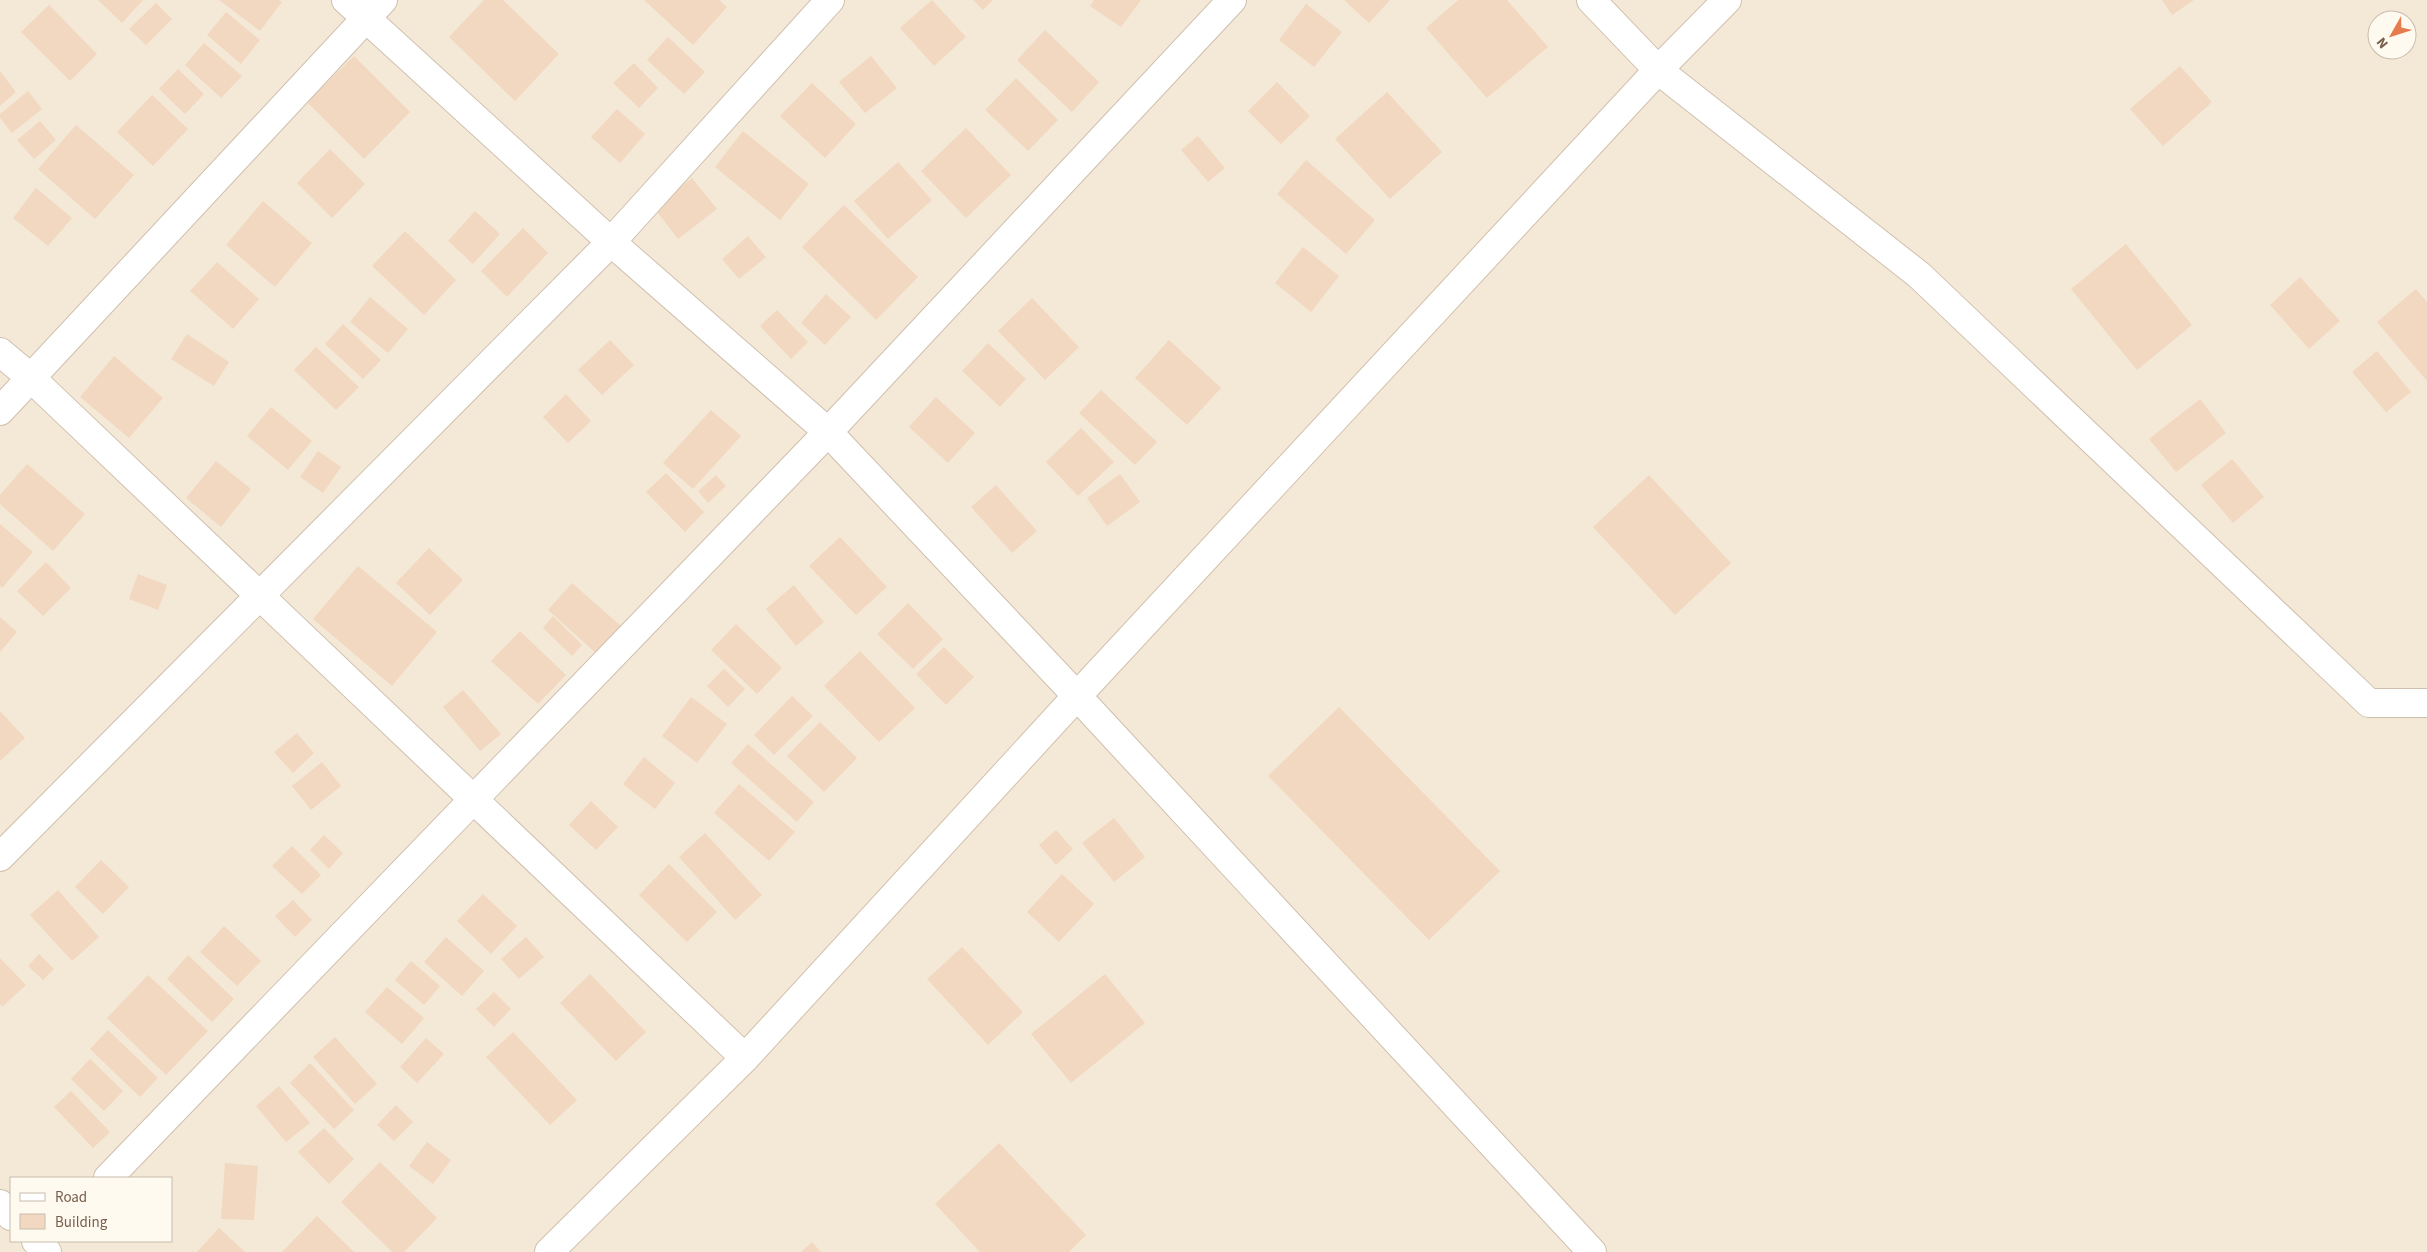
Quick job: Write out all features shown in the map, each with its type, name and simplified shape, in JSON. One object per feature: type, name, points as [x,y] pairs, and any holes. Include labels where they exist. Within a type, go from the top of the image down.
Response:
[{"type":"street","points":[[346,0],[375,9],[611,242],[828,432],[1077,696],[1592,1252]]},
{"type":"street","points":[[0,857],[611,242],[830,0]]},
{"type":"street","points":[[109,1177],[828,432],[1232,0]]},
{"type":"street","points":[[1591,0],[1658,70],[1919,275],[2369,703],[2427,703]]},
{"type":"street","points":[[549,1252],[745,1058],[1077,696],[1658,70],[1727,0]]},
{"type":"street","points":[[0,411],[375,9]]},
{"type":"street","points":[[0,352],[30,378],[745,1058]]},
{"type":"street","points":[[0,1204],[10,1215]]},
{"type":"shaded area","points":[[0,0],[2427,0],[2427,1252],[0,1252]]},
{"type":"building","points":[[98,0],[143,0],[122,23]]},
{"type":"building","points":[[219,0],[279,0],[282,2],[260,31]]},
{"type":"building","points":[[484,0],[503,0],[559,54],[515,101],[449,37]]},
{"type":"building","points":[[644,0],[719,0],[727,7],[693,45]]},
{"type":"building","points":[[932,0],[966,37],[934,66],[900,28]]},
{"type":"building","points":[[973,0],[993,0],[983,10]]},
{"type":"building","points":[[1094,0],[1141,0],[1121,27],[1090,6]]},
{"type":"building","points":[[1344,0],[1390,0],[1369,23]]},
{"type":"building","points":[[1458,0],[1507,0],[1548,47],[1487,98],[1426,28]]},
{"type":"building","points":[[2162,0],[2194,0],[2172,15]]},
{"type":"building","points":[[156,3],[172,19],[146,45],[129,29]]},
{"type":"building","points":[[1306,4],[1342,32],[1314,67],[1279,40]]},
{"type":"building","points":[[49,5],[97,54],[70,81],[21,32]]},
{"type":"building","points":[[226,12],[260,40],[241,64],[207,35]]},
{"type":"building","points":[[1045,30],[1099,82],[1072,112],[1017,60]]},
{"type":"building","points":[[668,37],[705,72],[684,94],[647,60]]},
{"type":"building","points":[[204,43],[242,76],[221,98],[185,65]]},
{"type":"building","points":[[354,56],[410,112],[364,159],[307,102]]},
{"type":"building","points":[[871,56],[897,88],[865,113],[839,82]]},
{"type":"building","points":[[634,63],[658,88],[639,108],[613,83]]},
{"type":"building","points":[[2180,66],[2212,102],[2163,146],[2130,109]]},
{"type":"building","points":[[178,69],[204,94],[185,114],[159,89]]},
{"type":"building","points":[[0,71],[16,92],[0,106]]},
{"type":"building","points":[[1016,78],[1058,120],[1028,151],[985,110]]},
{"type":"building","points":[[1277,82],[1310,116],[1281,144],[1248,111]]},
{"type":"building","points":[[812,83],[856,124],[825,158],[780,116]]},
{"type":"building","points":[[28,91],[42,109],[12,133],[0,118],[0,114]]},
{"type":"building","points":[[1387,92],[1442,152],[1390,199],[1335,139]]},
{"type":"building","points":[[152,95],[188,129],[153,166],[117,132]]},
{"type":"building","points":[[617,109],[645,134],[620,163],[591,137]]},
{"type":"building","points":[[40,121],[56,140],[34,159],[17,140]]},
{"type":"building","points":[[76,125],[134,175],[95,219],[38,169]]},
{"type":"building","points":[[966,128],[1011,175],[966,218],[921,171]]},
{"type":"building","points":[[743,131],[809,184],[780,220],[715,167]]},
{"type":"building","points":[[1198,136],[1225,168],[1208,182],[1181,150]]},
{"type":"building","points":[[330,149],[365,184],[332,218],[297,183]]},
{"type":"building","points":[[1306,160],[1375,220],[1346,254],[1277,194]]},
{"type":"building","points":[[898,162],[932,200],[888,239],[854,201]]},
{"type":"building","points":[[692,178],[717,209],[678,239],[654,208]]},
{"type":"building","points":[[36,188],[72,218],[48,246],[13,218]]},
{"type":"building","points":[[263,201],[312,243],[275,287],[226,245]]},
{"type":"building","points":[[844,205],[918,277],[876,320],[802,247]]},
{"type":"building","points":[[475,211],[500,234],[473,264],[448,241]]},
{"type":"building","points":[[523,228],[548,253],[507,297],[481,271]]},
{"type":"building","points":[[405,231],[456,280],[424,315],[372,266]]},
{"type":"building","points":[[748,236],[766,257],[739,279],[722,259]]},
{"type":"building","points":[[2126,244],[2192,325],[2137,370],[2071,289]]},
{"type":"building","points":[[1303,247],[1339,276],[1311,312],[1275,283]]},
{"type":"building","points":[[217,262],[259,299],[233,329],[190,291]]},
{"type":"building","points":[[2300,277],[2340,321],[2309,349],[2270,305]]},
{"type":"building","points":[[2416,289],[2427,302],[2427,381],[2377,322]]},
{"type":"building","points":[[826,294],[851,317],[825,345],[801,323]]},
{"type":"building","points":[[370,297],[408,329],[388,353],[350,322]]},
{"type":"building","points":[[1032,298],[1079,347],[1045,380],[998,331]]},
{"type":"building","points":[[777,310],[808,342],[791,359],[760,326]]},
{"type":"building","points":[[343,324],[381,360],[363,379],[325,344]]},
{"type":"building","points":[[187,334],[229,362],[214,386],[171,359]]},
{"type":"building","points":[[610,340],[634,365],[602,395],[578,370]]},
{"type":"building","points":[[1169,340],[1221,388],[1187,425],[1135,378]]},
{"type":"building","points":[[988,343],[1026,379],[1000,407],[962,371]]},
{"type":"building","points":[[316,347],[359,387],[336,410],[294,370]]},
{"type":"building","points":[[2377,351],[2411,392],[2386,412],[2352,372]]},
{"type":"building","points":[[114,356],[163,398],[129,438],[80,397]]},
{"type":"building","points":[[1101,390],[1157,442],[1135,465],[1079,413]]},
{"type":"building","points":[[566,394],[591,421],[568,443],[543,417]]},
{"type":"building","points":[[936,397],[975,433],[948,463],[909,427]]},
{"type":"building","points":[[2200,399],[2226,433],[2176,472],[2149,439]]},
{"type":"building","points":[[271,407],[312,441],[288,470],[247,436]]},
{"type":"building","points":[[711,410],[741,436],[693,489],[663,463]]},
{"type":"building","points":[[1081,428],[1114,462],[1078,496],[1046,462]]},
{"type":"building","points":[[318,451],[341,467],[323,493],[300,477]]},
{"type":"building","points":[[2232,459],[2264,497],[2233,523],[2201,485]]},
{"type":"building","points":[[216,461],[251,489],[221,527],[186,498]]},
{"type":"building","points":[[27,464],[85,514],[53,551],[0,504],[0,495]]},
{"type":"building","points":[[666,473],[704,512],[685,532],[646,492]]},
{"type":"building","points":[[1120,474],[1140,502],[1107,526],[1087,498]]},
{"type":"building","points":[[716,475],[726,486],[708,503],[698,491]]},
{"type":"building","points":[[1649,475],[1731,563],[1675,615],[1593,527]]},
{"type":"building","points":[[996,485],[1037,531],[1012,553],[971,507]]},
{"type":"building","points":[[0,524],[33,552],[2,588],[0,586]]},
{"type":"building","points":[[840,537],[887,587],[856,615],[809,566]]},
{"type":"building","points":[[429,548],[463,580],[430,615],[396,583]]},
{"type":"building","points":[[46,562],[71,588],[43,616],[17,591]]},
{"type":"building","points":[[358,566],[437,632],[392,686],[313,619]]},
{"type":"building","points":[[138,574],[167,585],[158,610],[129,599]]},
{"type":"building","points":[[572,583],[622,627],[597,654],[548,610]]},
{"type":"building","points":[[794,585],[824,622],[796,646],[766,609]]},
{"type":"building","points":[[908,603],[943,639],[913,669],[877,634]]},
{"type":"building","points":[[553,616],[582,645],[572,656],[543,628]]},
{"type":"building","points":[[0,617],[17,632],[0,652]]},
{"type":"building","points":[[736,624],[782,668],[757,694],[711,650]]},
{"type":"building","points":[[520,631],[566,675],[538,704],[491,661]]},
{"type":"building","points":[[944,647],[974,677],[946,705],[916,674]]},
{"type":"building","points":[[860,651],[915,708],[879,742],[824,686]]},
{"type":"building","points":[[724,669],[745,689],[728,707],[707,686]]},
{"type":"building","points":[[463,690],[501,734],[480,751],[443,707]]},
{"type":"building","points":[[792,696],[813,716],[774,755],[754,735]]},
{"type":"building","points":[[691,697],[727,724],[697,763],[662,736]]},
{"type":"building","points":[[1339,707],[1500,871],[1429,940],[1268,776]]},
{"type":"building","points":[[0,711],[25,738],[0,761]]},
{"type":"building","points":[[820,722],[857,758],[824,792],[787,756]]},
{"type":"building","points":[[297,733],[314,753],[293,773],[274,752]]},
{"type":"building","points":[[748,744],[814,802],[797,822],[731,763]]},
{"type":"building","points":[[644,757],[675,783],[655,809],[623,784]]},
{"type":"building","points":[[322,762],[341,786],[311,810],[292,786]]},
{"type":"building","points":[[739,784],[795,832],[769,861],[714,813]]},
{"type":"building","points":[[591,801],[618,827],[596,850],[569,825]]},
{"type":"building","points":[[1114,818],[1145,857],[1114,882],[1082,843]]},
{"type":"building","points":[[1056,830],[1073,849],[1056,865],[1039,845]]},
{"type":"building","points":[[705,833],[762,895],[735,920],[679,857]]},
{"type":"building","points":[[324,835],[343,853],[329,869],[310,850]]},
{"type":"building","points":[[292,846],[321,875],[302,894],[272,866]]},
{"type":"building","points":[[101,860],[129,887],[103,914],[75,887]]},
{"type":"building","points":[[669,864],[717,912],[687,942],[639,895]]},
{"type":"building","points":[[1062,874],[1094,904],[1059,942],[1027,912]]},
{"type":"building","points":[[58,890],[99,937],[72,961],[30,915]]},
{"type":"building","points":[[483,894],[517,926],[491,954],[457,921]]},
{"type":"building","points":[[293,900],[312,920],[295,937],[275,916]]},
{"type":"building","points":[[224,926],[261,961],[237,986],[200,952]]},
{"type":"building","points":[[446,937],[484,971],[462,996],[424,962]]},
{"type":"building","points":[[526,937],[544,957],[519,979],[501,959]]},
{"type":"building","points":[[962,947],[1023,1012],[988,1045],[927,979]]},
{"type":"building","points":[[39,954],[54,969],[43,980],[28,966]]},
{"type":"building","points":[[188,955],[234,999],[212,1022],[167,979]]},
{"type":"building","points":[[0,958],[26,985],[2,1007],[0,1004]]},
{"type":"building","points":[[411,961],[440,986],[424,1005],[395,980]]},
{"type":"building","points":[[590,974],[646,1032],[616,1061],[560,1003]]},
{"type":"building","points":[[1105,974],[1145,1023],[1071,1083],[1031,1034]]},
{"type":"building","points":[[148,975],[208,1031],[166,1075],[107,1018]]},
{"type":"building","points":[[387,987],[424,1018],[402,1044],[365,1012]]},
{"type":"building","points":[[494,992],[511,1009],[494,1027],[476,1009]]},
{"type":"building","points":[[108,1030],[158,1078],[140,1097],[90,1049]]},
{"type":"building","points":[[513,1032],[577,1100],[550,1125],[486,1057]]},
{"type":"building","points":[[335,1037],[377,1084],[355,1104],[313,1057]]},
{"type":"building","points":[[426,1038],[444,1054],[417,1083],[400,1067]]},
{"type":"building","points":[[90,1059],[123,1091],[104,1111],[71,1079]]},
{"type":"building","points":[[310,1063],[354,1110],[334,1129],[290,1083]]},
{"type":"building","points":[[279,1086],[310,1123],[286,1142],[256,1106]]},
{"type":"building","points":[[71,1091],[110,1132],[93,1148],[54,1107]]},
{"type":"building","points":[[396,1105],[413,1122],[394,1141],[377,1125]]},
{"type":"building","points":[[324,1128],[354,1159],[329,1184],[298,1152]]},
{"type":"building","points":[[427,1142],[451,1160],[433,1184],[409,1166]]},
{"type":"building","points":[[999,1143],[1086,1235],[1069,1252],[980,1252],[935,1204]]},
{"type":"building","points":[[380,1162],[437,1218],[404,1252],[392,1252],[341,1202]]},
{"type":"building","points":[[225,1163],[258,1166],[254,1220],[221,1219]]},
{"type":"building","points":[[317,1216],[354,1252],[282,1252]]},
{"type":"building","points":[[219,1228],[245,1252],[197,1252]]},
{"type":"building","points":[[812,1242],[821,1252],[801,1252]]}]
